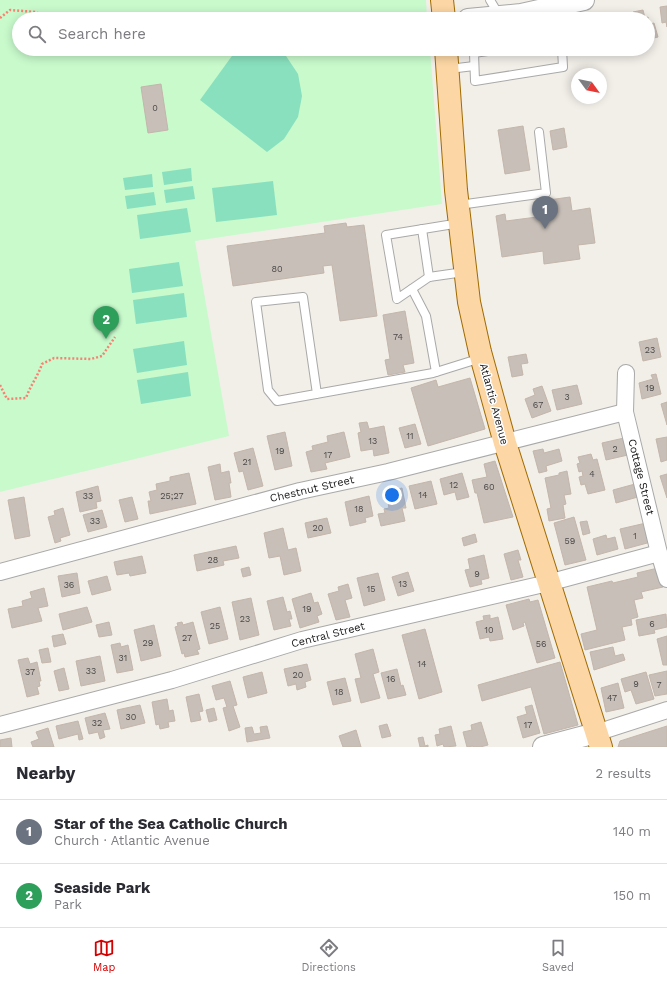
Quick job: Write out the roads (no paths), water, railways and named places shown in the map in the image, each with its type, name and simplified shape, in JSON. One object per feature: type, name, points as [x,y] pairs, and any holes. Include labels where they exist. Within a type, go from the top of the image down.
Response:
[{"type":"main road","points":[[442,0],[443,12]]},
{"type":"main road","name":"Atlantic Avenue","points":[[446,59],[468,302],[505,443],[548,583],[599,740]]},
{"type":"street","points":[[536,12],[574,7]]},
{"type":"street","points":[[485,12],[495,8],[512,12]]},
{"type":"street","name":"Cottage Street","points":[[626,373],[625,412],[659,553],[667,579]]},
{"type":"street","name":"Chestnut Street","points":[[0,572],[300,491],[388,472],[625,412]]},
{"type":"street","name":"Central Street","points":[[0,725],[172,680],[302,640],[548,583],[659,553]]},
{"type":"street","points":[[543,747],[599,740],[667,710]]},
{"type":"lane","points":[[474,56],[476,81],[563,67],[562,56]]},
{"type":"lane","points":[[446,59],[474,66]]},
{"type":"lane","points":[[465,272],[429,277],[397,299],[386,234],[422,229],[459,214],[546,193],[539,132]]},
{"type":"lane","points":[[422,229],[429,277]]},
{"type":"lane","points":[[412,289],[426,316],[436,372]]},
{"type":"lane","points":[[317,394],[303,297],[256,302],[268,390],[277,401],[317,394],[436,372],[482,357]]},
{"type":"place","name":"Star of the Sea Catholic Church","points":[[545,229]]},
{"type":"place","name":"Seaside Park","points":[[106,339]]}]
